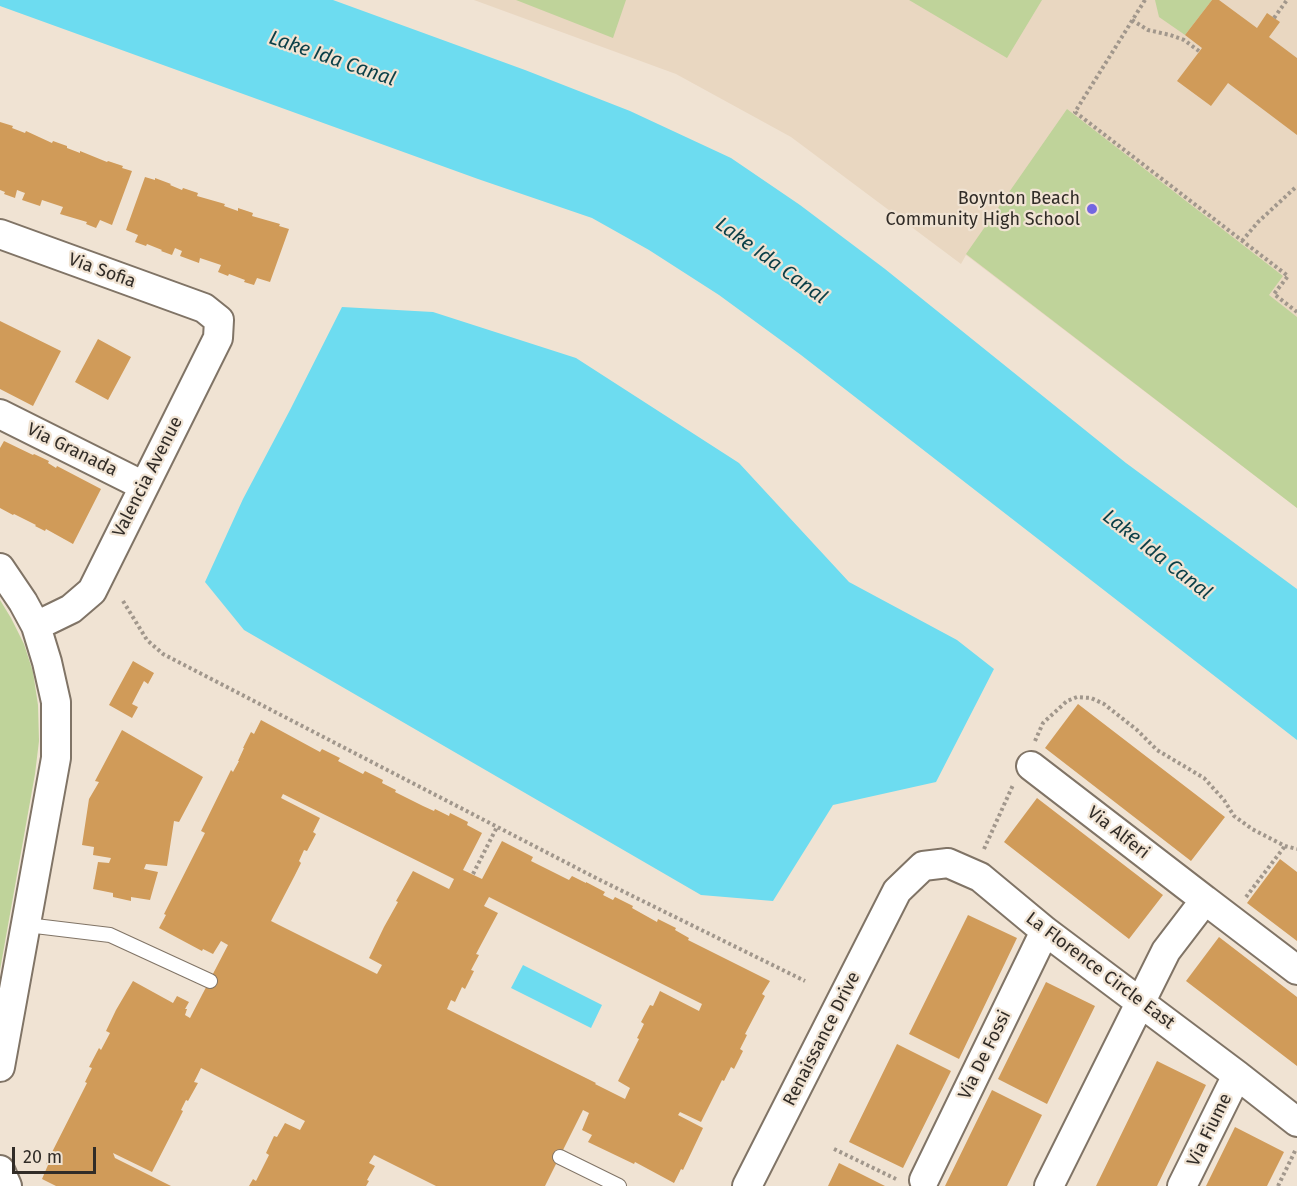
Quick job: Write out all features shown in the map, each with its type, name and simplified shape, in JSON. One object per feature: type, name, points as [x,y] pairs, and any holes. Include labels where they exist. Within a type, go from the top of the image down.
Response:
[{"type":"street","name":"Via Sofia","points":[[0,234],[204,308]]},
{"type":"street","name":"Valencia Avenue","points":[[36,626],[71,609],[92,591],[218,339],[219,320],[204,308]]},
{"type":"street","name":"Via Granada","points":[[0,414],[144,486]]},
{"type":"street","points":[[0,568],[36,626],[56,702],[56,758],[0,1067]]},
{"type":"street","name":"Via Alferi","points":[[1027,762],[1297,970]]},
{"type":"street","name":"La Florence Circle East","points":[[897,891],[923,866],[948,863],[980,877],[1045,931],[1237,1075],[1297,1135]]},
{"type":"street","name":"Renaissance Drive","points":[[747,1186],[897,891]]},
{"type":"street","points":[[1049,1186],[1166,951],[1205,900]]},
{"type":"street","name":"Via De Fossi","points":[[911,1180],[1045,931]]},
{"type":"street","name":"Via Fiume","points":[[1182,1186],[1237,1075]]},
{"type":"street","points":[[0,1170],[7,1186]]},
{"type":"lane","points":[[27,925],[110,935],[210,981]]},
{"type":"lane","points":[[560,1157],[619,1186]]},
{"type":"path","points":[[1145,0],[1110,53],[1076,112],[1288,276],[1274,294],[1297,312]]},
{"type":"path","points":[[1274,18],[1287,0]]},
{"type":"path","points":[[1132,20],[1148,30],[1184,40],[1199,51]]},
{"type":"path","points":[[1242,241],[1258,222],[1297,186]]},
{"type":"path","points":[[123,601],[147,640],[163,654],[497,827],[805,981]]},
{"type":"path","points":[[982,852],[1027,762],[1043,723],[1067,700],[1077,697],[1091,698],[1104,704],[1137,730],[1157,750],[1204,778],[1224,800],[1234,816],[1252,829],[1285,846],[1297,849]]},
{"type":"path","points":[[473,874],[497,827]]},
{"type":"path","points":[[1245,898],[1285,846]]},
{"type":"path","points":[[1278,1186],[1297,1135]]},
{"type":"path","points":[[834,1149],[911,1180]]},
{"type":"shaded area","name":"Boynton Beach Community High School","points":[[474,0],[1297,0],[1297,508],[966,255],[961,264],[791,137],[676,74]]},
{"type":"green space","points":[[516,0],[626,0],[613,38]]},
{"type":"green space","points":[[909,0],[1042,0],[1007,58]]},
{"type":"green space","points":[[1155,0],[1212,0],[1185,35],[1159,17]]},
{"type":"green space","points":[[1067,109],[1283,276],[1269,295],[1297,317],[1297,508],[966,254]]},
{"type":"green space","points":[[0,600],[24,644],[33,672],[38,705],[39,741],[0,970]]},
{"type":"water","name":"Lake Ida Canal","points":[[0,0],[333,0],[630,111],[731,158],[800,205],[885,269],[1126,463],[1297,589],[1297,740],[801,355],[719,295],[649,250],[592,218],[0,6]]},
{"type":"water","points":[[342,307],[433,312],[576,358],[739,463],[849,582],[957,640],[994,669],[936,782],[833,805],[773,901],[701,895],[244,630],[205,582],[243,499]]},
{"type":"water","points":[[523,965],[602,1005],[591,1028],[511,988]]},
{"type":"building","points":[[1212,0],[1219,0],[1257,28],[1267,13],[1280,22],[1269,37],[1297,58],[1297,135],[1228,83],[1211,106],[1177,81],[1202,48],[1185,35]]},
{"type":"building","points":[[0,122],[132,171],[112,225],[100,220],[96,228],[86,224],[87,222],[60,214],[63,207],[42,200],[40,206],[22,200],[25,193],[17,190],[15,198],[4,194],[5,192],[0,190]]},
{"type":"building","points":[[145,177],[155,180],[155,178],[182,190],[183,188],[198,193],[197,196],[225,204],[224,206],[238,211],[238,208],[253,213],[252,216],[289,229],[270,282],[257,278],[254,285],[229,274],[228,276],[218,272],[221,265],[200,258],[199,263],[180,256],[182,251],[175,248],[172,255],[147,244],[146,246],[135,242],[138,235],[126,230]]},
{"type":"building","points":[[0,321],[61,351],[33,406],[0,389]]},
{"type":"building","points":[[98,339],[131,357],[108,400],[75,382]]},
{"type":"building","points":[[4,441],[49,461],[48,463],[56,468],[57,466],[101,489],[73,544],[0,508],[0,448]]},
{"type":"building","points":[[133,661],[154,673],[148,684],[144,681],[132,704],[138,707],[132,718],[109,705]]},
{"type":"building","points":[[1078,704],[1225,817],[1191,861],[1045,748]]},
{"type":"building","points":[[261,720],[320,752],[322,749],[340,758],[338,761],[363,774],[365,771],[383,780],[382,783],[396,790],[395,792],[423,806],[449,816],[450,813],[468,822],[467,825],[482,833],[463,870],[482,879],[502,841],[533,857],[531,861],[569,880],[572,876],[586,882],[605,892],[603,895],[613,900],[615,897],[657,922],[658,919],[676,928],[675,930],[689,938],[688,940],[770,981],[762,994],[765,996],[745,1034],[747,1035],[740,1049],[743,1051],[734,1069],[731,1067],[724,1081],[722,1080],[701,1122],[680,1112],[678,1115],[703,1128],[683,1170],[681,1169],[674,1183],[635,1162],[634,1164],[588,1142],[592,1135],[582,1130],[589,1113],[583,1110],[545,1186],[436,1186],[374,1155],[369,1163],[375,1166],[366,1186],[249,1186],[253,1179],[256,1181],[269,1155],[266,1153],[274,1136],[277,1137],[285,1123],[300,1130],[305,1121],[201,1068],[194,1082],[198,1083],[188,1101],[186,1100],[181,1110],[183,1111],[152,1172],[113,1153],[115,1158],[171,1186],[56,1186],[42,1179],[48,1165],[46,1164],[87,1083],[85,1082],[92,1068],[89,1067],[110,1033],[106,1031],[133,981],[173,1003],[177,996],[189,1002],[185,1015],[190,1018],[228,945],[221,941],[213,954],[203,949],[202,951],[159,928],[205,833],[201,831],[231,770],[233,772],[239,761],[251,732],[254,734]],"holes":[[[283,794],[454,879],[449,889],[413,871],[369,958],[382,965],[377,974],[271,921],[301,863],[299,861],[304,850],[307,851],[316,834],[313,832],[320,818],[281,798]],[[489,897],[702,1004],[699,1011],[660,991],[653,1006],[650,1005],[641,1022],[644,1024],[637,1038],[639,1039],[618,1081],[630,1088],[625,1099],[447,1009],[451,1000],[455,1002],[462,987],[465,989],[474,971],[471,970],[479,955],[476,954],[498,913],[484,906]]]},
{"type":"building","points":[[122,730],[203,777],[179,822],[174,821],[167,866],[146,864],[144,869],[158,872],[150,900],[131,897],[131,901],[113,897],[113,893],[93,889],[98,862],[109,863],[111,858],[93,855],[94,847],[82,845],[89,799],[99,782],[95,781]]},
{"type":"building","points":[[1037,798],[1163,895],[1129,939],[1004,842]]},
{"type":"building","points":[[1280,859],[1297,872],[1297,941],[1247,903]]},
{"type":"building","points":[[968,915],[1017,938],[959,1059],[909,1034]]},
{"type":"building","points":[[1219,937],[1297,997],[1297,1066],[1186,981]]},
{"type":"building","points":[[1046,982],[1095,1006],[1047,1104],[998,1079]]},
{"type":"building","points":[[897,1044],[951,1071],[903,1168],[849,1142]]},
{"type":"building","points":[[1157,1061],[1206,1085],[1157,1186],[1096,1186]]},
{"type":"building","points":[[992,1090],[1042,1115],[1007,1186],[945,1186]]},
{"type":"building","points":[[1235,1127],[1284,1152],[1267,1186],[1206,1186]]},
{"type":"building","points":[[839,1163],[885,1186],[828,1186]]},
{"type":"place","name":"Boynton Beach Community High School","points":[[1092,209]]}]
